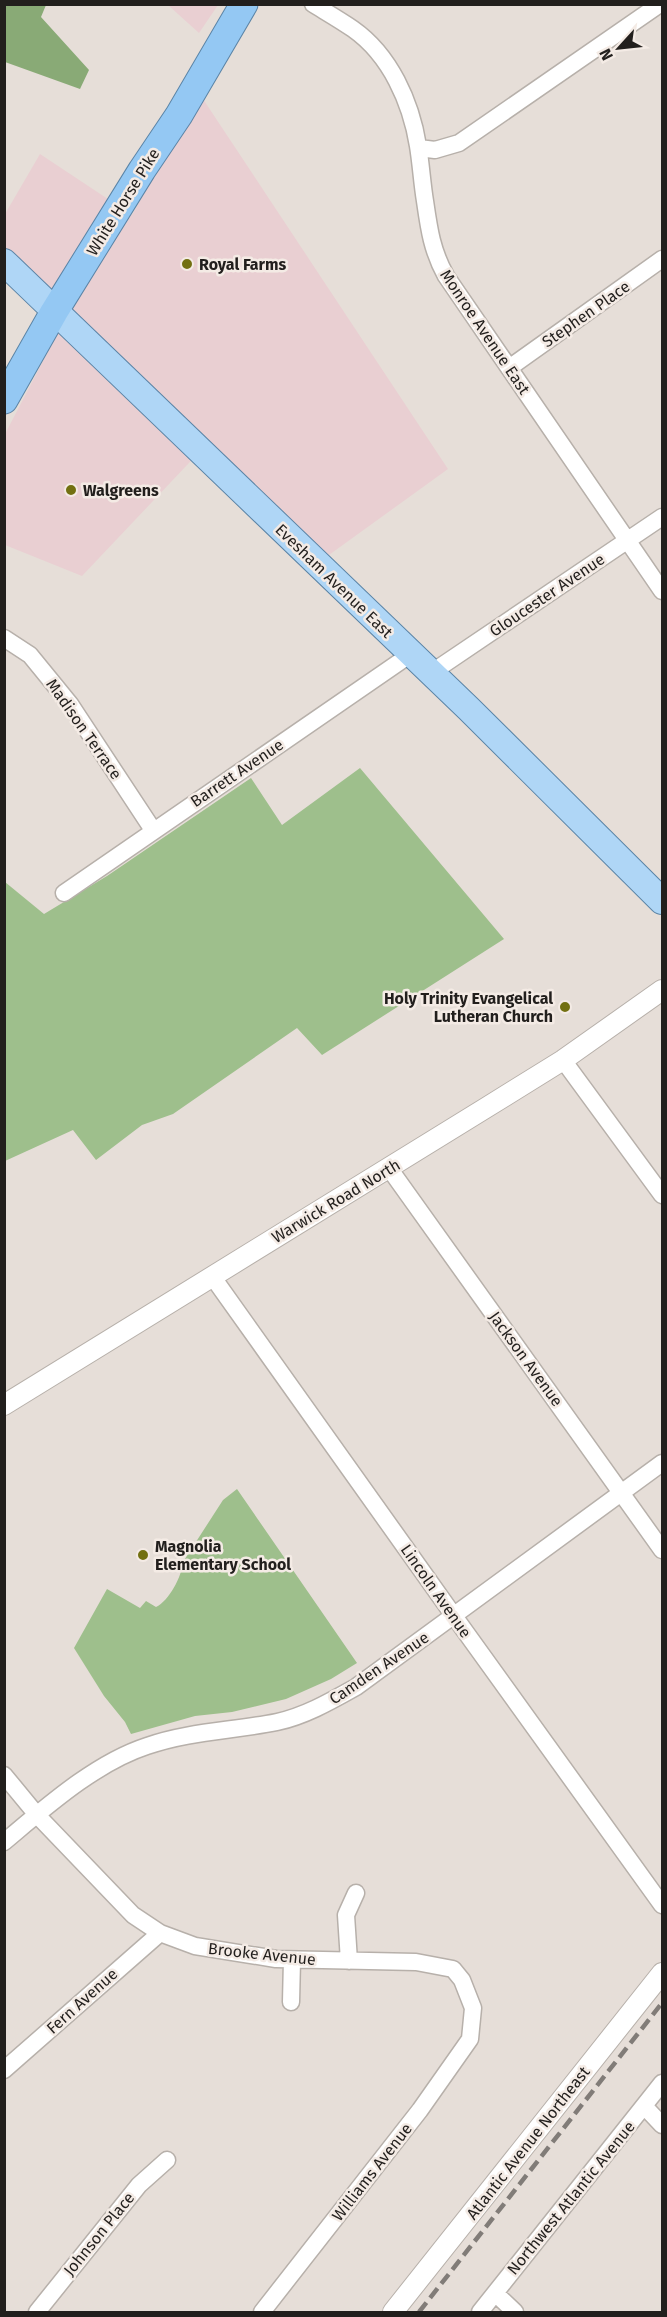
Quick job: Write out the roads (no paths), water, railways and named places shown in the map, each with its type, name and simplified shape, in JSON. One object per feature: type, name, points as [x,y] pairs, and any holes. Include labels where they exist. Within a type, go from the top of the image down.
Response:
[{"type":"highway","name":"White Horse Pike","points":[[4,400],[54,312],[178,115],[244,4]]},
{"type":"main road","name":"Evesham Avenue East","points":[[4,262],[431,673],[663,901]]},
{"type":"street","name":"Monroe Avenue East","points":[[313,4],[354,30],[383,59],[401,87],[414,122],[419,148],[421,182],[435,257],[663,591]]},
{"type":"street","points":[[419,148],[435,150],[459,143],[660,4]]},
{"type":"street","name":"Stephen Place","points":[[509,368],[663,259]]},
{"type":"street","name":"Gloucester Avenue","points":[[431,673],[663,517]]},
{"type":"street","name":"Madison Terrace","points":[[4,638],[30,655],[70,704],[153,830]]},
{"type":"street","name":"Barrett Avenue","points":[[64,892],[411,654]]},
{"type":"street","name":"Warwick Road North","points":[[4,1405],[563,1060],[663,990]]},
{"type":"street","points":[[563,1060],[663,1196]]},
{"type":"street","name":"Jackson Avenue","points":[[389,1168],[663,1550]]},
{"type":"street","name":"Lincoln Avenue","points":[[212,1276],[663,1905]]},
{"type":"street","name":"Camden Avenue","points":[[4,1842],[37,1815],[107,1765],[145,1747],[183,1735],[279,1722],[316,1709],[356,1687],[663,1463]]},
{"type":"street","name":"Brooke Avenue","points":[[4,1775],[37,1815],[133,1915],[160,1933],[213,1950],[292,1960],[416,1962],[453,1969],[462,1980],[473,2008],[471,2025]]},
{"type":"street","points":[[349,1961],[346,1915],[356,1893]]},
{"type":"street","name":"Fern Avenue","points":[[4,2070],[160,1933]]},
{"type":"street","points":[[291,2002],[292,1960]]},
{"type":"street","name":"Atlantic Avenue Northeast","points":[[393,2313],[663,1973]]},
{"type":"street","name":"Williams Avenue","points":[[262,2313],[420,2110],[470,2038],[471,2025]]},
{"type":"street","name":"Northwest Atlantic Avenue","points":[[480,2313],[663,2083]]},
{"type":"street","points":[[645,2107],[663,2125]]},
{"type":"street","name":"Johnson Place","points":[[37,2313],[139,2185],[167,2160]]},
{"type":"street","points":[[495,2293],[515,2313]]},
{"type":"railway","points":[[419,2312],[662,2003]]},
{"type":"place","name":"Royal Farms","points":[[187,264]]},
{"type":"place","name":"Walgreens","points":[[71,490]]},
{"type":"place","name":"Holy Trinity Evangelical Lutheran Church","points":[[565,1007]]},
{"type":"place","name":"Magnolia Elementary School","points":[[143,1555]]}]
